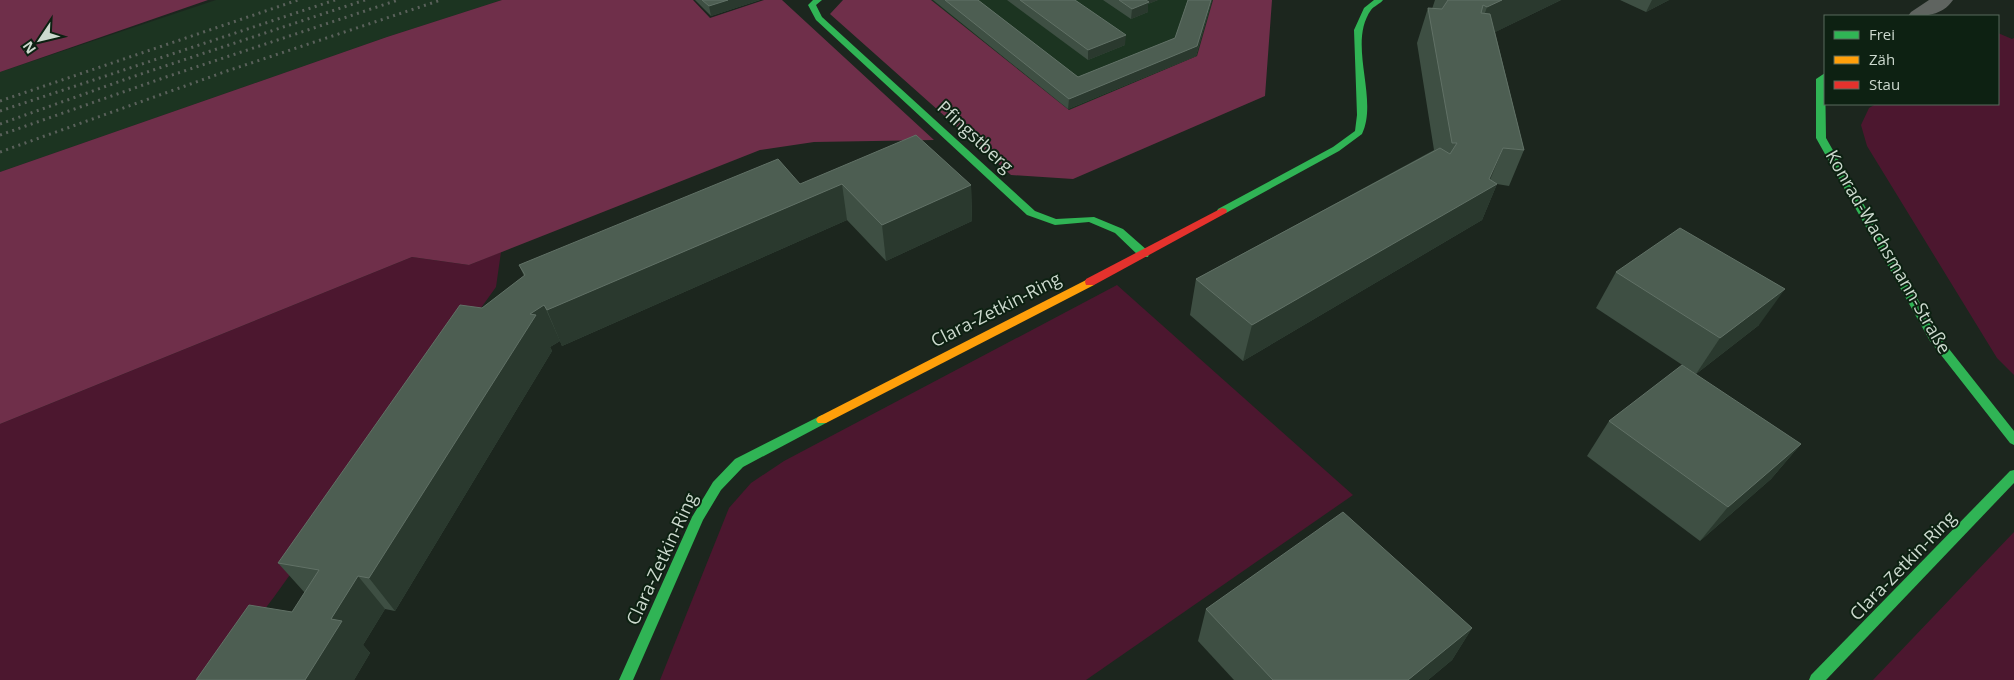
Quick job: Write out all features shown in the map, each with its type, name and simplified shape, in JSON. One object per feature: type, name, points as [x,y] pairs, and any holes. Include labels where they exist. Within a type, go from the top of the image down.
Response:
[{"type":"street","name":"Pfingstberg","points":[[818,0],[812,5],[819,18],[1031,213],[1056,222],[1090,219],[1119,232],[1144,254]]},
{"type":"street","name":"Clara-Zetkin-Ring","points":[[626,680],[698,517],[717,486],[740,463],[1144,254],[1336,149],[1359,132],[1362,114],[1358,30],[1368,8],[1379,0]]},
{"type":"street","points":[[1920,15],[1943,0]]},
{"type":"street","name":"Konrad-Wachsmann-Straße","points":[[1824,77],[1820,79],[1821,138],[1934,338],[2014,440]]},
{"type":"street","name":"Clara-Zetkin-Ring","points":[[1816,680],[2014,475]]},
{"type":"shaded area","points":[[0,0],[208,0],[0,72]]},
{"type":"shaded area","points":[[216,0],[502,0],[387,37],[0,172],[0,72]]},
{"type":"shaded area","points":[[502,0],[693,0],[710,18],[764,0],[782,0],[934,140],[814,142],[760,150],[469,265],[412,257],[0,424],[0,172],[387,37]]},
{"type":"shaded area","points":[[843,0],[931,0],[1069,110],[1197,56],[1213,0],[1272,0],[1265,96],[1073,179],[1011,175],[830,14]]},
{"type":"shaded area","points":[[931,0],[1213,0],[1197,56],[1069,110]]},
{"type":"shaded area","points":[[1999,33],[2012,39],[2014,38],[2014,375],[1997,358],[1867,146],[1861,125],[1869,108],[1874,105],[1999,105]]},
{"type":"shaded area","points":[[501,252],[496,287],[274,597],[211,680],[0,680],[0,424],[412,257],[469,265]]},
{"type":"shaded area","points":[[1117,285],[1353,495],[1086,680],[660,680],[729,508],[751,483],[784,461]]},
{"type":"shaded area","points":[[2014,532],[2014,680],[1873,680]]},
{"type":"building","points":[[702,0],[728,0],[709,6]]},
{"type":"building","points":[[945,0],[978,0],[1078,77],[1175,38],[1188,0],[1211,0],[1197,46],[1069,99]]},
{"type":"building","points":[[1020,0],[1075,0],[1126,35],[1088,50]]},
{"type":"building","points":[[1119,0],[1146,0],[1149,2],[1132,9]]},
{"type":"building","points":[[1448,0],[1502,0],[1487,7],[1483,5],[1481,13],[1490,14],[1524,150],[1503,148],[1489,179],[1497,184],[1252,325],[1196,279],[1440,148],[1450,154],[1457,143],[1452,143],[1428,8],[1442,9]]},
{"type":"building","points":[[916,135],[971,185],[882,225],[842,184],[547,310],[544,305],[530,314],[536,315],[369,578],[358,576],[331,619],[342,621],[305,680],[196,680],[249,605],[292,612],[319,570],[278,563],[460,305],[482,308],[525,275],[519,265],[778,159],[800,184]]},
{"type":"building","points":[[1680,228],[1785,289],[1720,338],[1616,272]]},
{"type":"building","points":[[1682,365],[1801,444],[1728,507],[1609,421]]},
{"type":"building","points":[[1343,512],[1472,628],[1408,680],[1273,680],[1206,609]]},
{"type":"railway","points":[[0,101],[298,0]]},
{"type":"railway","points":[[0,111],[335,0]]},
{"type":"railway","points":[[0,124],[132,77],[365,0]]},
{"type":"railway","points":[[0,135],[166,77],[398,0]]},
{"type":"railway","points":[[0,152],[227,71],[441,0]]},
{"type":"traffic: fast","points":[[818,0],[812,5],[819,18],[1031,213],[1055,222],[1090,219],[1119,231],[1144,254]]},
{"type":"traffic: fast","points":[[1222,211],[1336,149],[1359,132],[1362,115],[1358,30],[1368,8],[1379,0]]},
{"type":"traffic: fast","points":[[1824,77],[1820,79],[1821,138],[1934,338],[2014,440]]},
{"type":"traffic: fast","points":[[626,680],[698,517],[717,486],[739,463],[822,420]]},
{"type":"traffic: fast","points":[[1816,680],[2014,475]]},
{"type":"traffic: slow","points":[[822,420],[1090,282]]},
{"type":"traffic: jam","points":[[1090,282],[1222,211]]}]
